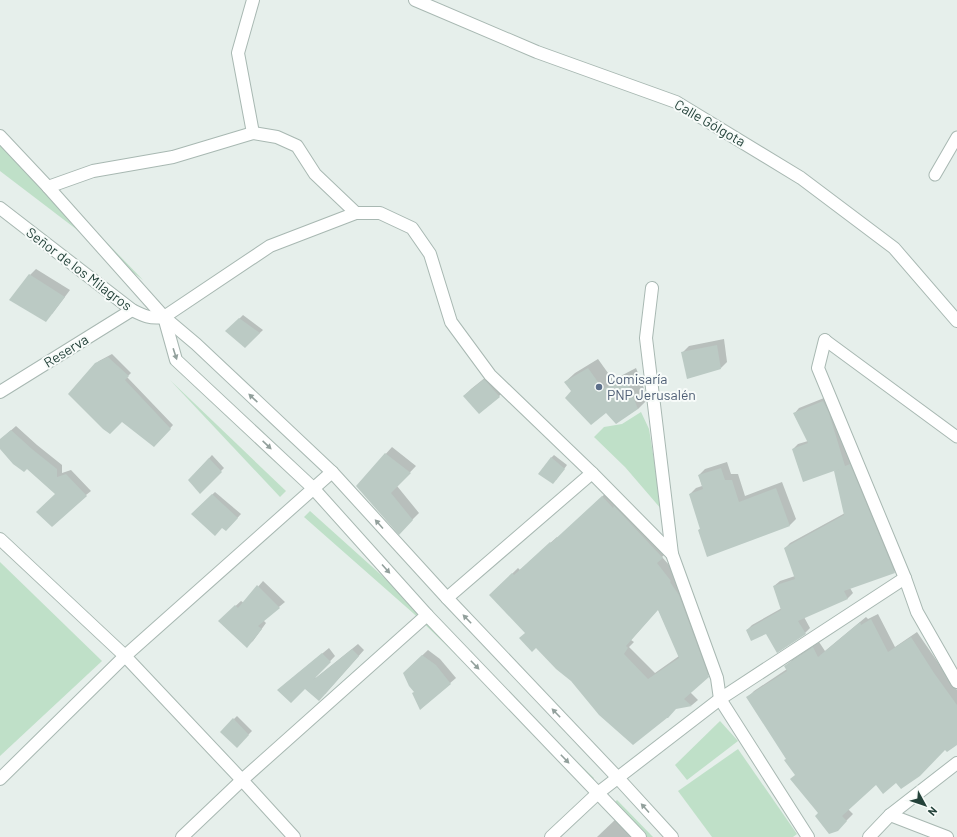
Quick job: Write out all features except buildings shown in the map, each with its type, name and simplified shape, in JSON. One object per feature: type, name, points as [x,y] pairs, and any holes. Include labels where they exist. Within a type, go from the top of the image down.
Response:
[{"type":"street","points":[[254,0],[238,53],[254,133]]},
{"type":"street","name":"Calle Gólgota","points":[[415,0],[537,52],[676,102],[801,178],[894,248],[957,321]]},
{"type":"street","points":[[48,187],[93,171],[173,157],[254,133],[278,137],[297,146],[315,174],[356,213]]},
{"type":"street","points":[[0,136],[48,187],[164,317],[196,344],[332,472],[446,598],[618,778],[672,837]]},
{"type":"street","name":"Señor de los Milagros","points":[[0,208],[132,310],[147,317],[164,317]]},
{"type":"street","points":[[164,317],[270,246],[356,213],[380,213],[412,228],[430,254],[451,322],[490,375],[592,473],[672,554]]},
{"type":"street","points":[[652,288],[646,338],[672,554],[717,678],[720,700],[808,837]]},
{"type":"street","name":"Reserva","points":[[0,392],[132,310]]},
{"type":"street","points":[[164,317],[176,360],[313,488],[427,614],[640,837]]},
{"type":"street","points":[[825,340],[818,368],[905,578],[917,612],[957,682]]},
{"type":"street","points":[[0,779],[125,656],[332,472]]},
{"type":"street","points":[[446,598],[592,473]]},
{"type":"street","points":[[0,539],[125,656],[294,837]]},
{"type":"street","points":[[551,837],[598,793],[720,700],[905,578]]},
{"type":"street","points":[[182,837],[242,780],[427,614]]},
{"type":"street","points":[[869,837],[890,816],[957,763]]},
{"type":"street","points":[[890,816],[947,837]]},
{"type":"lane","points":[[935,175],[957,137]]},
{"type":"lane","points":[[825,340],[957,437]]},
{"type":"green space","points":[[0,132],[143,280],[0,171]]},
{"type":"green space","points":[[170,380],[286,491],[280,497]]},
{"type":"green space","points":[[641,412],[649,429],[662,510],[625,467],[594,437],[604,427],[622,424]]},
{"type":"green space","points":[[310,511],[418,608],[594,778],[589,783],[413,613],[304,517]]},
{"type":"green space","points":[[0,562],[102,661],[0,756]]},
{"type":"green space","points":[[720,721],[738,741],[687,780],[675,765]]},
{"type":"green space","points":[[738,749],[797,834],[793,837],[712,837],[678,791]]},
{"type":"green space","points":[[617,800],[653,837],[644,837],[612,805]]},
{"type":"place","name":"Comisaría PNP Jerusalén","points":[[599,387]]}]
